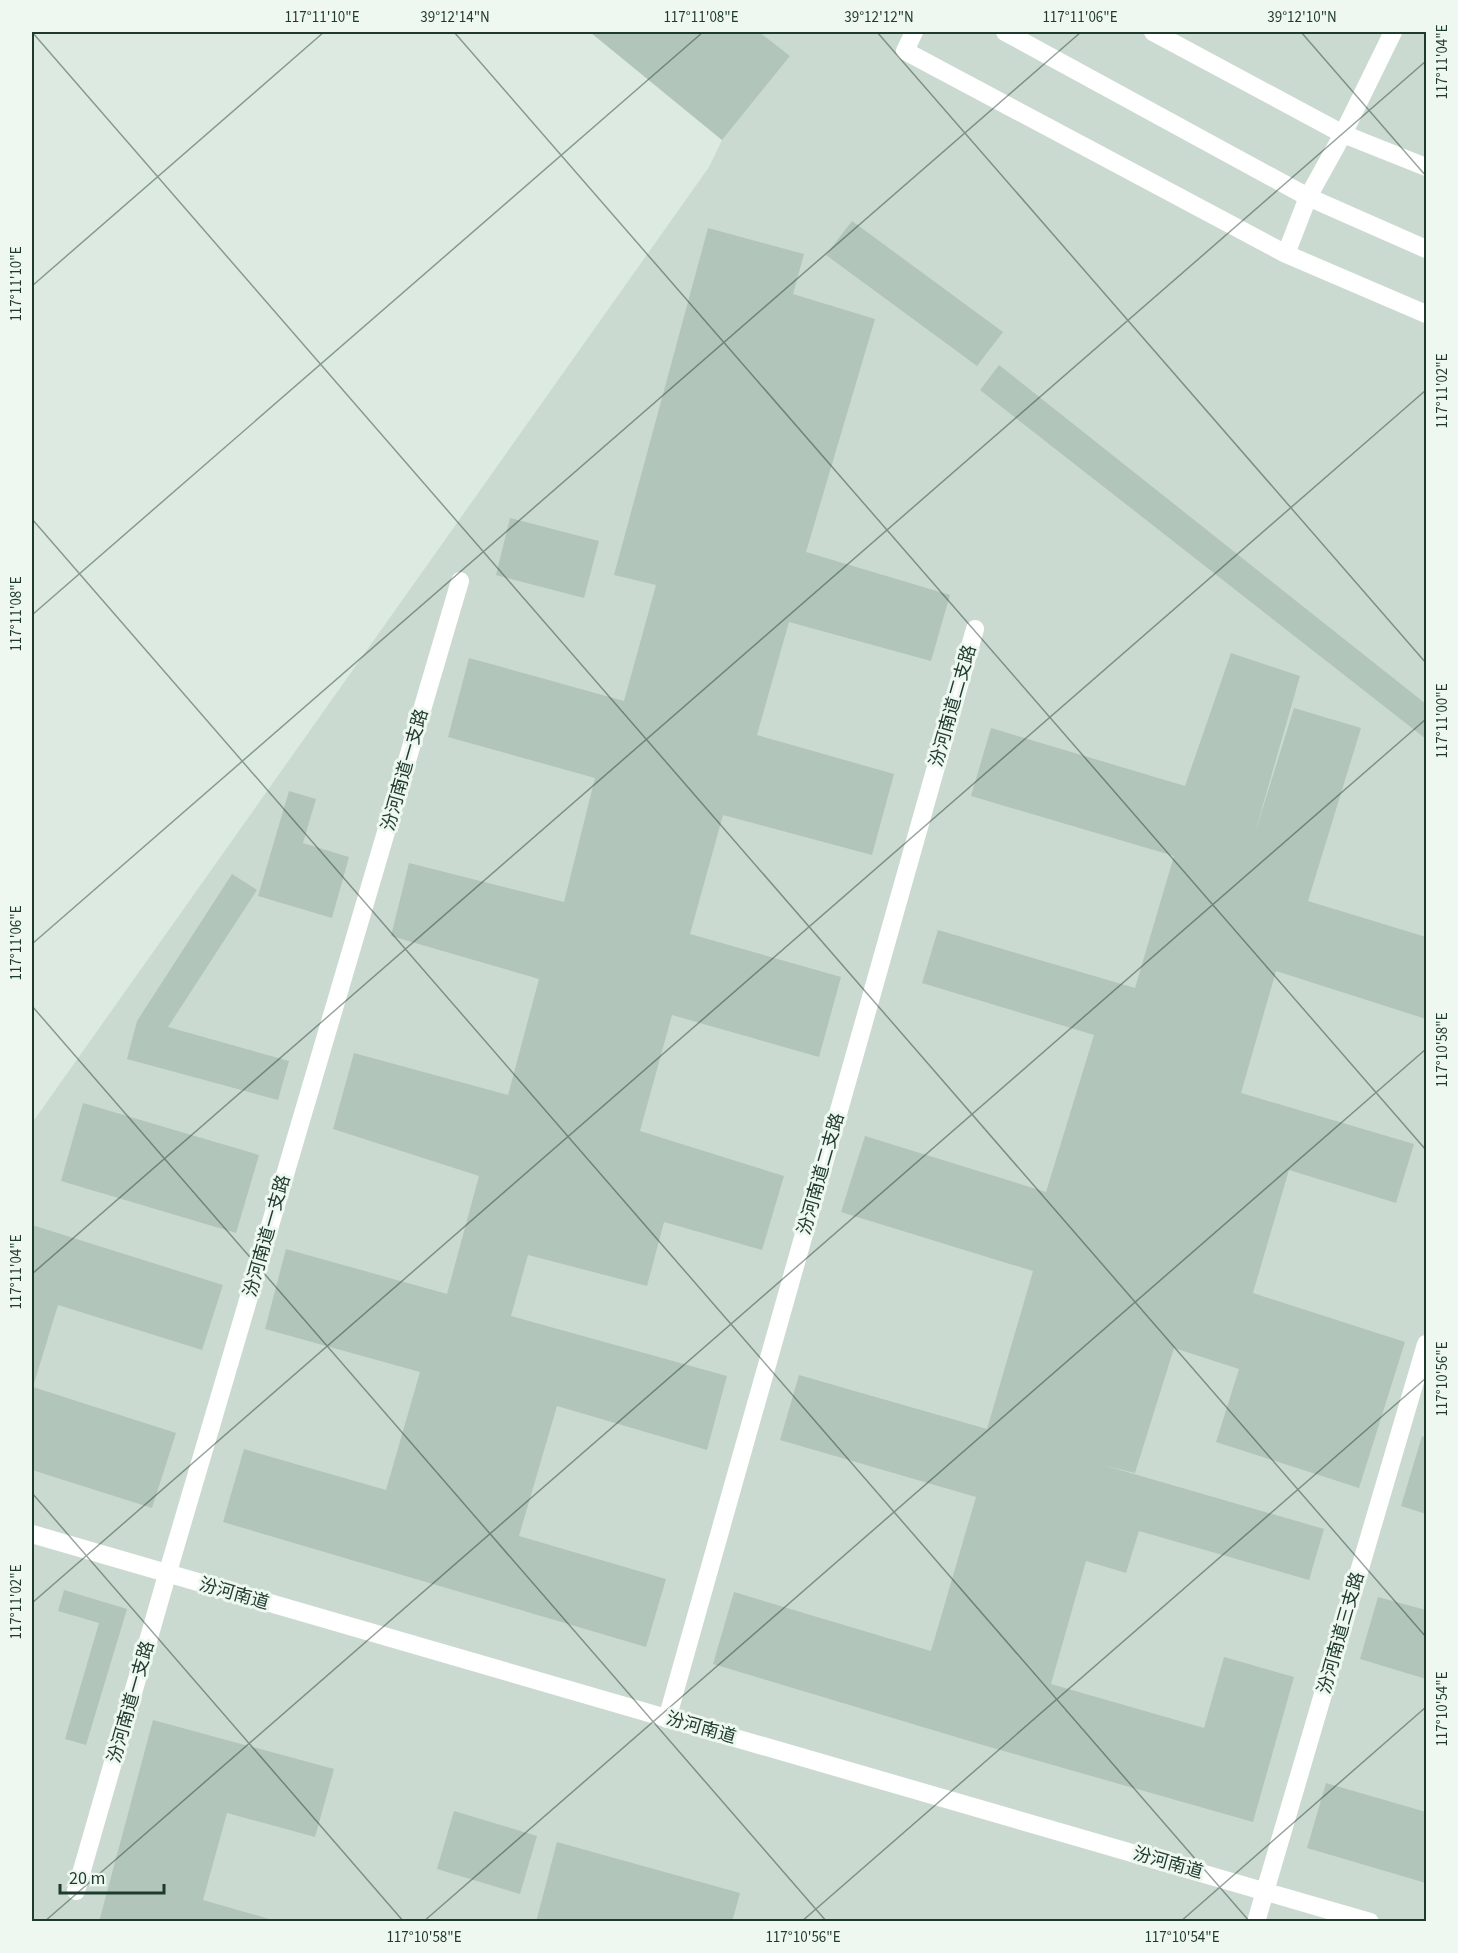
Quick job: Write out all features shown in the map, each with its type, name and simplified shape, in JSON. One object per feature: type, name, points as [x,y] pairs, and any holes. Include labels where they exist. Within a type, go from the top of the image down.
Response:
[{"type":"street","points":[[914,32],[905,51],[1286,254],[1426,314]]},
{"type":"street","points":[[1005,32],[1308,197],[1426,249]]},
{"type":"street","points":[[1153,32],[1343,134],[1426,167]]},
{"type":"street","points":[[1286,254],[1308,197],[1343,134],[1393,32]]},
{"type":"street","name":"汾河南道一支路","points":[[76,1891],[460,581]]},
{"type":"street","name":"汾河南道二支路","points":[[667,1719],[975,630]]},
{"type":"street","name":"汾河南道三支路","points":[[1256,1922],[1426,1344]]},
{"type":"street","name":"汾河南道","points":[[32,1534],[1370,1922]]},
{"type":"shaded area","points":[[590,32],[1426,32],[1426,1921],[32,1922],[32,1123],[709,167],[722,140]]},
{"type":"building","points":[[590,32],[759,32],[790,56],[722,140]]},
{"type":"building","points":[[852,221],[1003,332],[977,366],[826,255]]},
{"type":"building","points":[[708,228],[804,254],[793,294],[875,319],[806,552],[950,595],[931,661],[789,622],[757,735],[894,774],[872,855],[723,815],[690,934],[841,977],[819,1057],[672,1015],[640,1131],[784,1176],[762,1250],[664,1222],[647,1286],[528,1255],[511,1316],[727,1376],[707,1450],[557,1406],[519,1536],[666,1579],[646,1647],[223,1522],[244,1449],[386,1490],[420,1372],[265,1329],[286,1249],[447,1294],[479,1176],[333,1129],[354,1053],[508,1095],[539,979],[391,936],[409,863],[564,902],[595,778],[448,737],[469,658],[624,701],[656,585],[614,575]]},
{"type":"building","points":[[999,365],[1426,704],[1426,739],[980,390]]},
{"type":"building","points":[[510,518],[599,541],[584,598],[496,575]]},
{"type":"building","points":[[1231,653],[1300,676],[1254,836],[1294,708],[1361,728],[1308,901],[1426,937],[1426,1019],[1276,971],[1241,1093],[1414,1144],[1396,1203],[1289,1170],[1253,1293],[1405,1342],[1359,1488],[1216,1442],[1239,1369],[1174,1348],[1135,1473],[1103,1465],[1324,1529],[1309,1580],[1139,1531],[1126,1573],[1086,1561],[1051,1684],[1204,1728],[1224,1657],[1294,1677],[1253,1822],[986,1746],[713,1664],[734,1592],[931,1651],[976,1497],[780,1440],[799,1375],[987,1429],[1033,1271],[841,1212],[865,1136],[1046,1192],[1094,1035],[922,983],[938,930],[1135,988],[1174,856],[971,796],[991,728],[1185,786]]},
{"type":"building","points":[[289,791],[316,799],[303,843],[349,857],[332,918],[258,896]]},
{"type":"building","points":[[232,874],[257,890],[168,1027],[289,1061],[278,1100],[127,1059],[137,1021]]},
{"type":"building","points":[[83,1103],[259,1155],[236,1233],[61,1181]]},
{"type":"building","points":[[32,1225],[223,1285],[202,1350],[58,1305],[33,1387],[176,1433],[152,1508],[32,1470]]},
{"type":"building","points":[[1422,1436],[1426,1438],[1426,1514],[1401,1506]]},
{"type":"building","points":[[64,1590],[127,1609],[86,1745],[65,1739],[99,1623],[58,1611]]},
{"type":"building","points":[[1378,1597],[1426,1610],[1426,1679],[1360,1659]]},
{"type":"building","points":[[153,1720],[334,1769],[315,1837],[227,1813],[203,1900],[280,1922],[99,1922]]},
{"type":"building","points":[[1326,1783],[1426,1812],[1426,1883],[1307,1848]]},
{"type":"building","points":[[454,1811],[537,1836],[520,1894],[437,1869]]},
{"type":"building","points":[[557,1842],[740,1893],[732,1922],[536,1922]]}]
